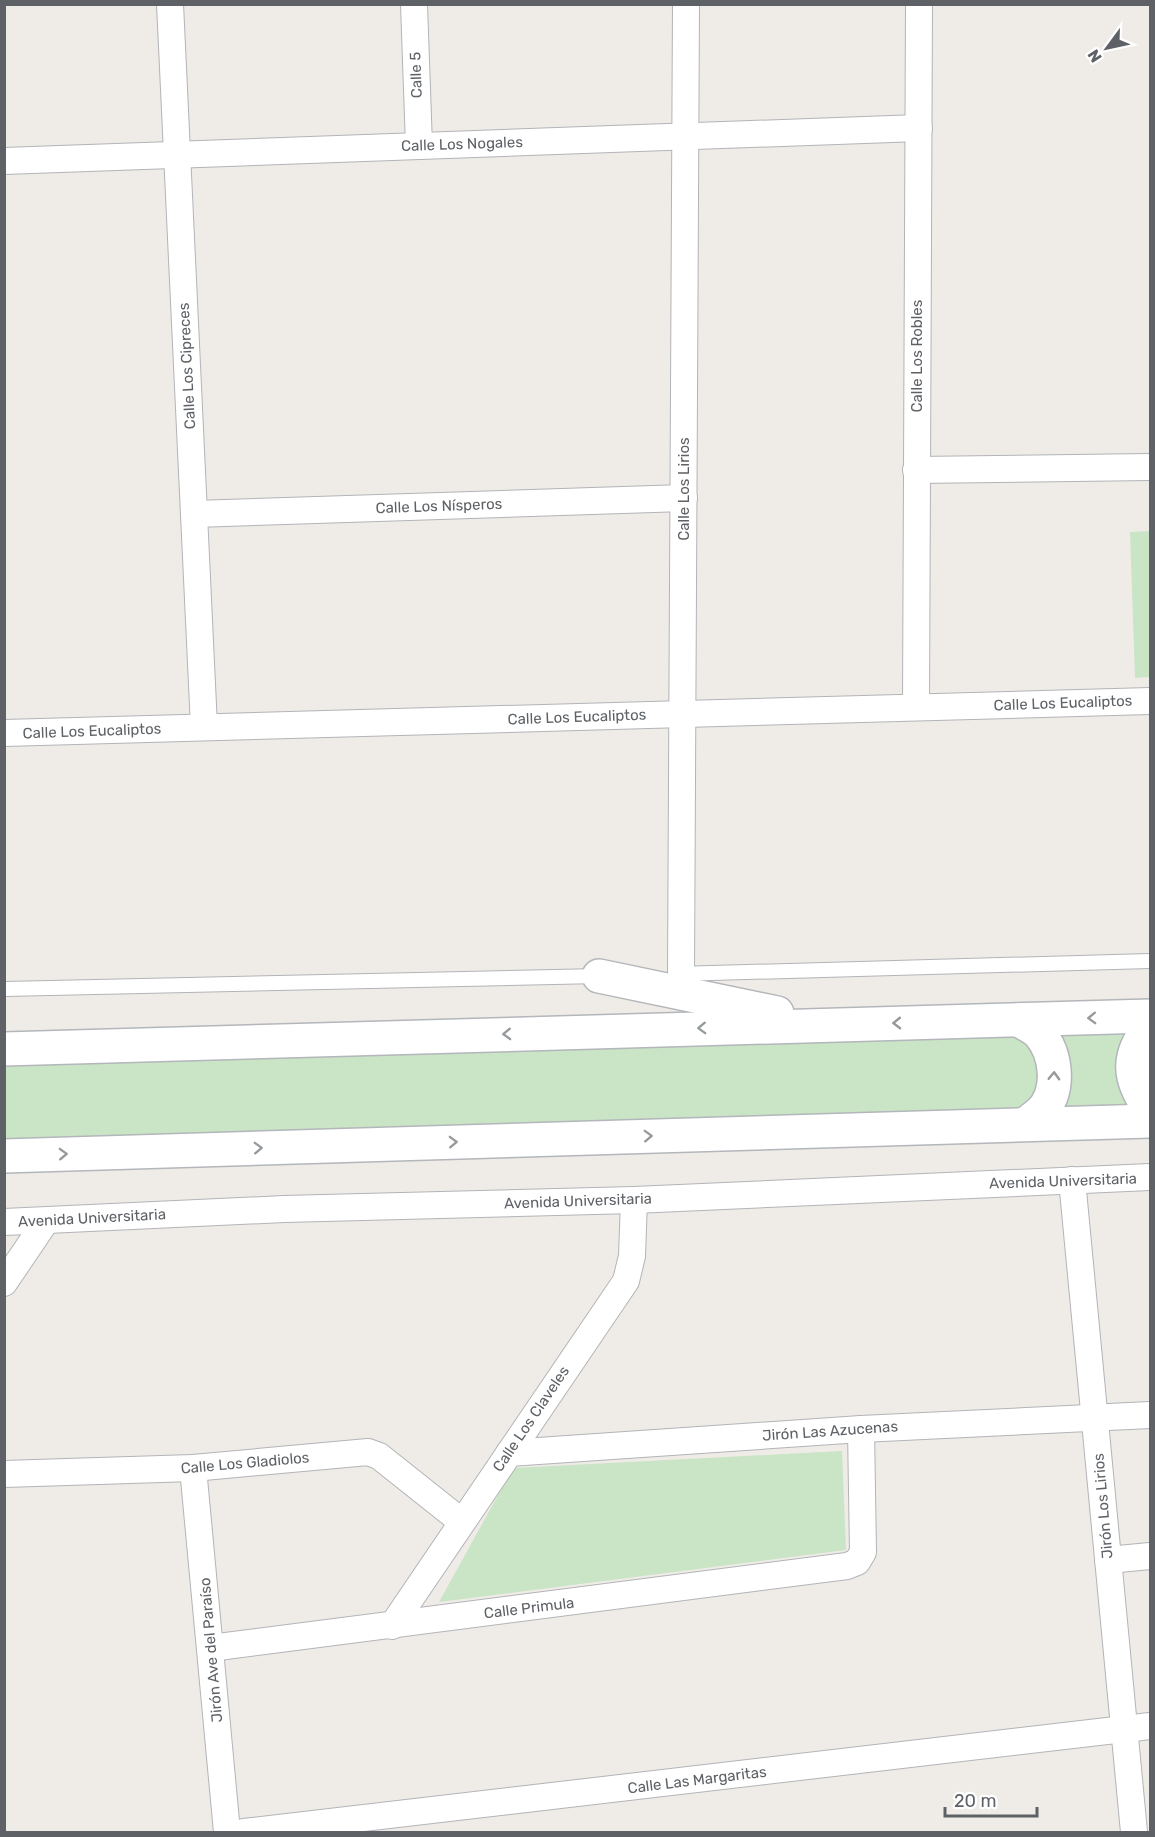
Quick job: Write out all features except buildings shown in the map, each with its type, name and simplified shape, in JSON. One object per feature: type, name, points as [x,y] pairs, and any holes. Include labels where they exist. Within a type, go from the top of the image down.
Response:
[{"type":"main road","points":[[599,976],[831,1025]]},
{"type":"main road","points":[[4,1049],[1150,1016]]},
{"type":"main road","points":[[1019,1020],[1037,1032],[1050,1049],[1055,1070],[1053,1091],[1042,1111],[1026,1124]]},
{"type":"main road","points":[[1150,1027],[1137,1046],[1132,1068],[1137,1090],[1150,1109]]},
{"type":"main road","points":[[4,1156],[1150,1121]]},
{"type":"street","name":"Calle Los Cipreces","points":[[170,4],[204,728]]},
{"type":"street","name":"Calle 5","points":[[414,4],[419,146]]},
{"type":"street","name":"Calle Los Lirios","points":[[681,974],[686,4]]},
{"type":"street","name":"Calle Los Robles","points":[[916,707],[919,4]]},
{"type":"street","name":"Calle Los Nogales","points":[[4,161],[919,128]]},
{"type":"street","points":[[916,470],[1150,467]]},
{"type":"street","name":"Calle Los Nísperos","points":[[194,514],[684,498]]},
{"type":"street","name":"Calle Los Eucaliptos","points":[[4,733],[1150,701]]},
{"type":"street","name":"Avenida Universitaria","points":[[4,1222],[284,1209],[634,1200],[1150,1177]]},
{"type":"street","name":"Jirón Los Lirios","points":[[1072,1180],[1134,1833]]},
{"type":"street","name":"Calle Los Claveles","points":[[392,1626],[626,1281],[632,1256],[634,1200]]},
{"type":"street","points":[[4,1283],[46,1221]]},
{"type":"street","name":"Jirón Las Azucenas","points":[[509,1453],[861,1429],[1150,1415]]},
{"type":"street","name":"Calle Primula","points":[[210,1648],[847,1566],[857,1562],[863,1552],[861,1429]]},
{"type":"street","name":"Calle Los Gladiolos","points":[[4,1474],[193,1468],[368,1452],[379,1456],[462,1522]]},
{"type":"street","name":"Jirón Ave del Paraíso","points":[[193,1468],[227,1833]]},
{"type":"street","points":[[1108,1560],[1150,1556]]},
{"type":"street","name":"Calle Las Margaritas","points":[[244,1833],[1150,1726]]},
{"type":"lane","points":[[4,989],[681,974],[1150,960]]},
{"type":"green space","points":[[1150,531],[1150,677],[1135,678],[1130,532]]},
{"type":"green space","points":[[1150,1028],[1150,1105],[5,1141],[4,1063]]},
{"type":"green space","points":[[842,1451],[846,1550],[439,1602],[513,1468]]}]
